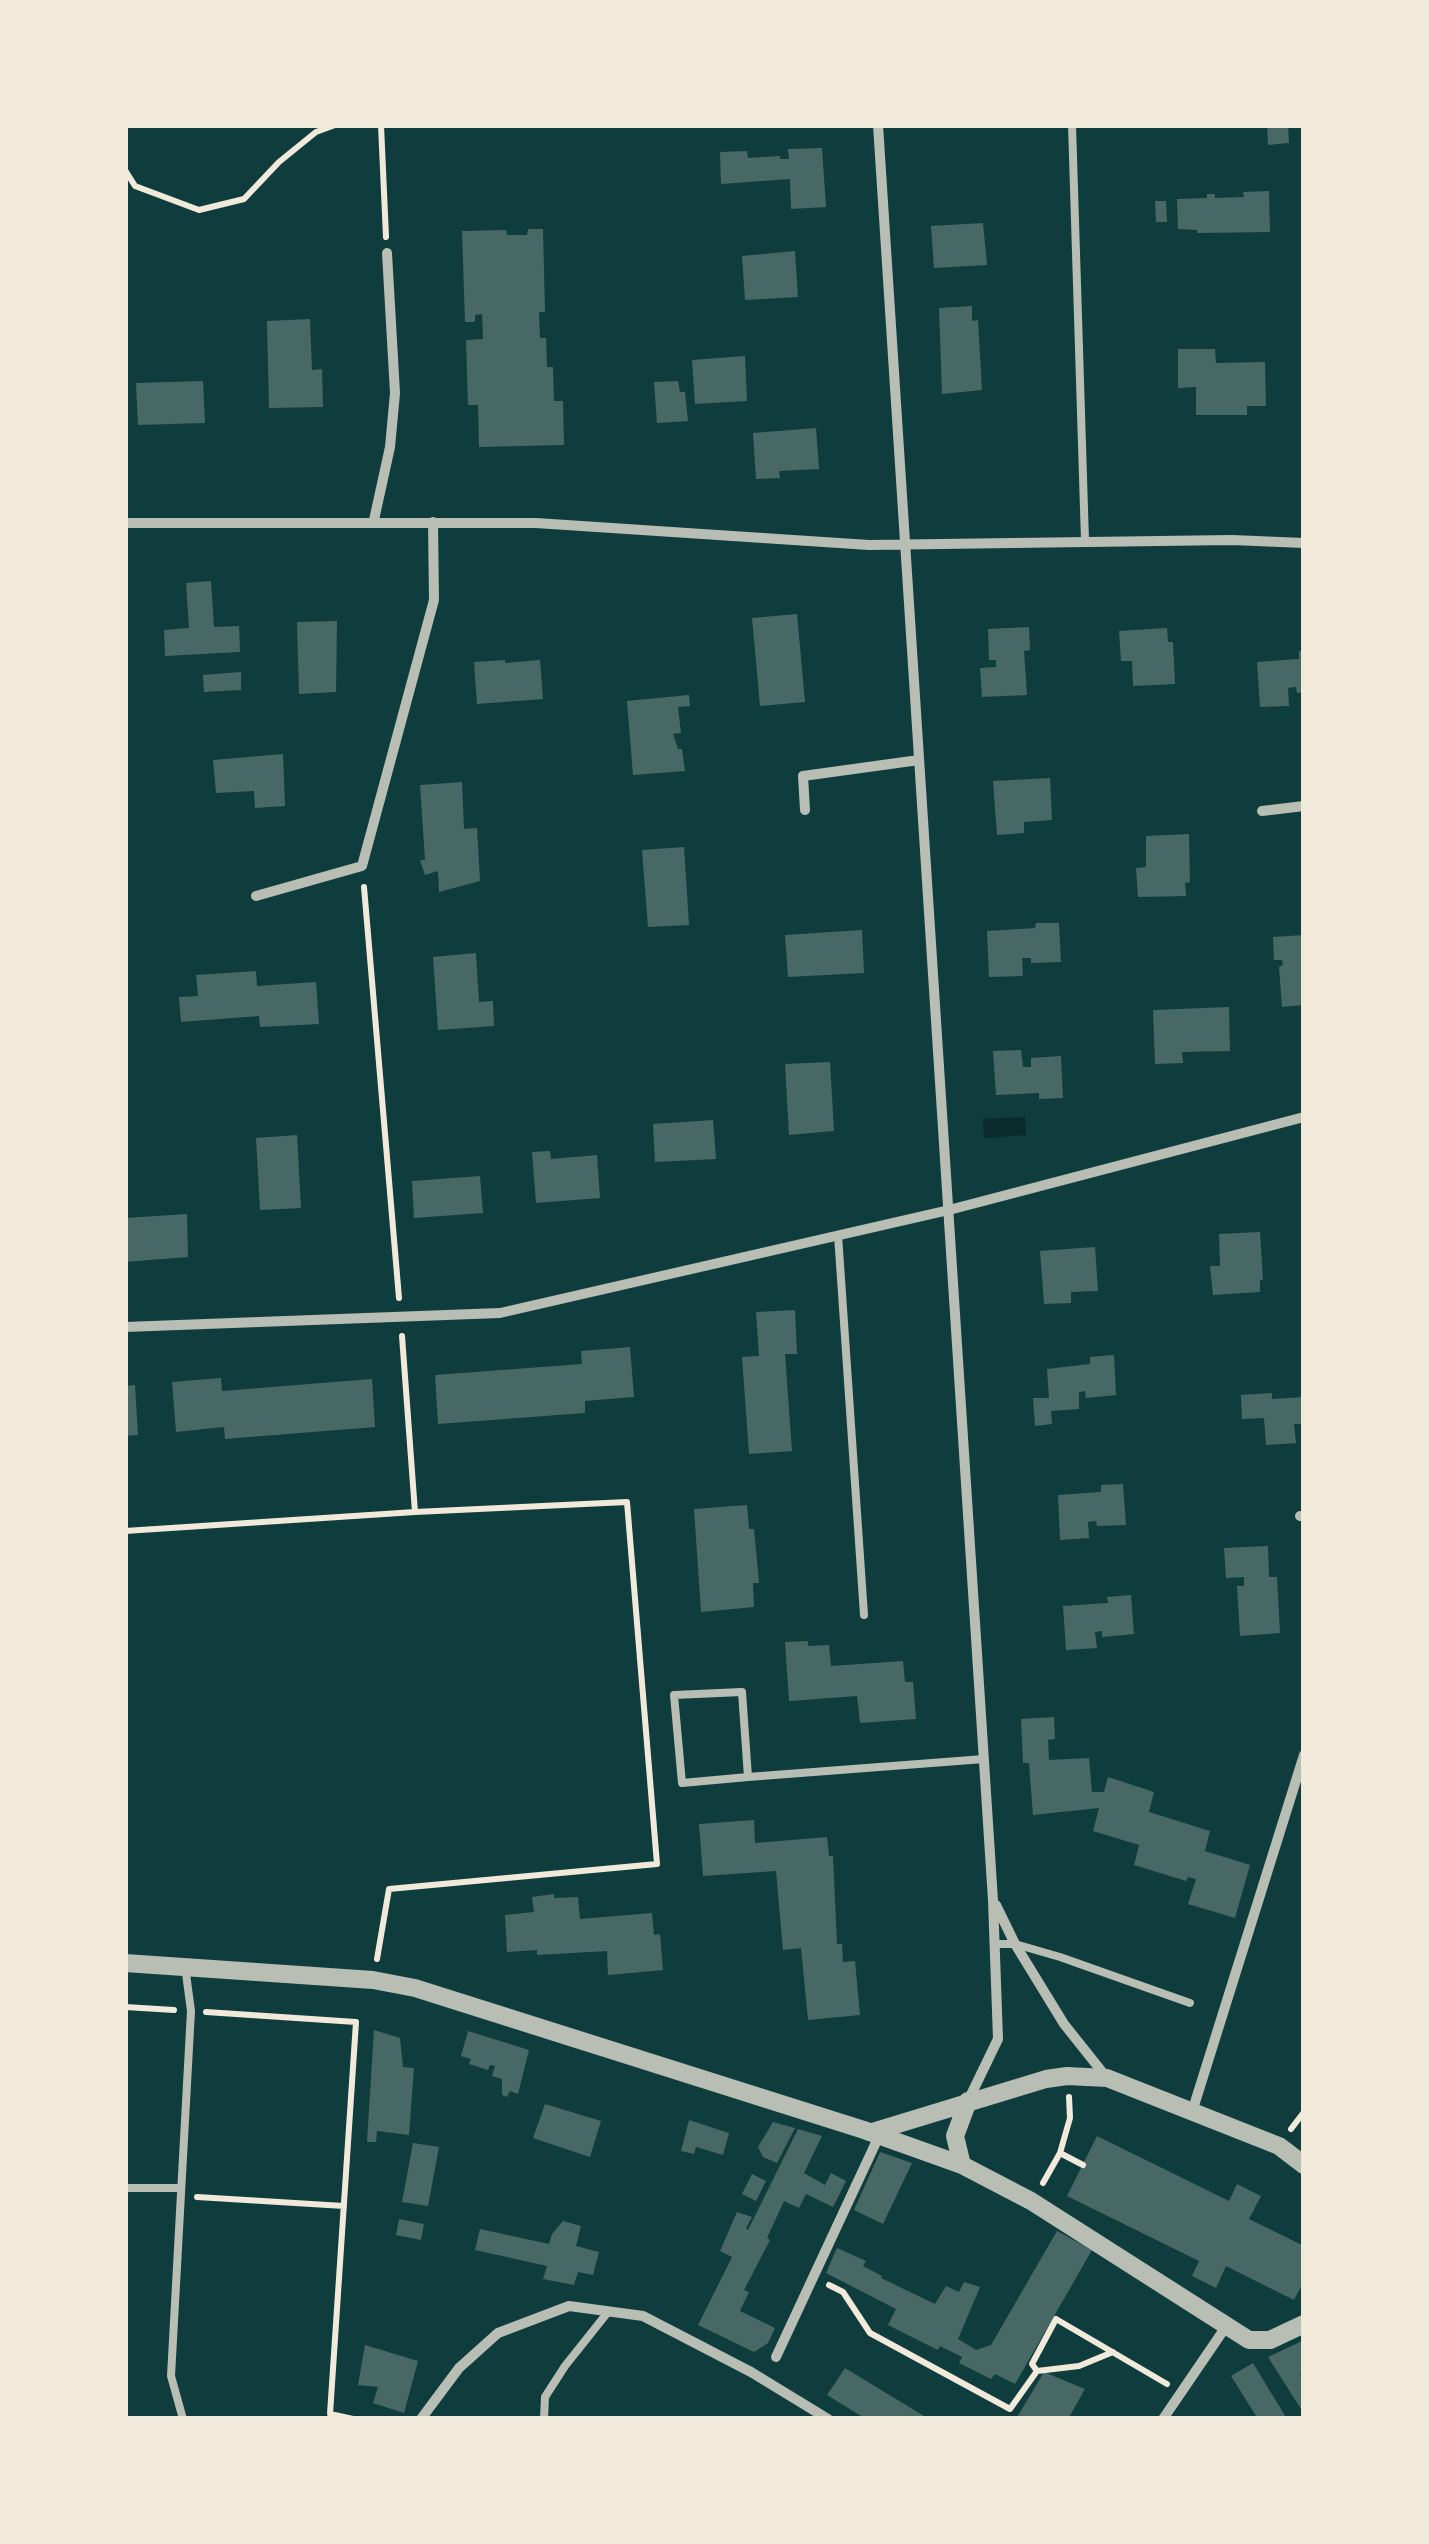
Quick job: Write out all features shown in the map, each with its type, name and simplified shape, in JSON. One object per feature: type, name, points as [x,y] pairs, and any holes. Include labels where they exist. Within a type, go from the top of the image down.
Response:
[{"type":"street","points":[[878,125],[993,1900],[998,2039],[955,2136],[962,2165]]},
{"type":"street","points":[[374,520],[390,447],[395,392],[387,253]]},
{"type":"street","points":[[256,896],[362,866],[434,600],[433,522]]},
{"type":"street","points":[[125,523],[536,522],[869,544],[1304,543]]},
{"type":"street","points":[[805,810],[804,776],[919,760]]},
{"type":"street","points":[[1262,811],[1304,806]]},
{"type":"street","points":[[125,1327],[500,1314],[949,1210],[1304,1118]]},
{"type":"street","points":[[1192,2112],[1304,1755]]},
{"type":"street","points":[[993,1900],[1064,2024],[1107,2078]]},
{"type":"street","points":[[125,1963],[374,1980],[415,1988],[876,2134],[962,2165],[1031,2201],[1248,2340],[1270,2340],[1304,2324]]},
{"type":"street","points":[[776,2357],[816,2277],[876,2134],[968,2101],[1067,2076],[1107,2078],[1279,2146],[1304,2165]]},
{"type":"street","points":[[421,2419],[459,2368],[498,2333],[569,2306],[643,2316],[752,2372],[828,2419]]},
{"type":"street","points":[[1163,2419],[1225,2328]]},
{"type":"lane","points":[[1072,125],[1085,541]]},
{"type":"lane","points":[[838,1234],[864,1615]]},
{"type":"lane","points":[[748,1778],[742,1692],[674,1695],[682,1783],[748,1778],[984,1758]]},
{"type":"lane","points":[[994,1944],[1015,1944],[1190,2003]]},
{"type":"lane","points":[[184,2419],[171,2376],[191,2012],[185,1966]]},
{"type":"lane","points":[[125,2188],[181,2192]]},
{"type":"lane","points":[[544,2419],[545,2398],[608,2312]]},
{"type":"path","points":[[125,170],[134,186],[198,210],[244,199],[279,162],[316,132],[335,125]]},
{"type":"path","points":[[382,125],[387,253]]},
{"type":"path","points":[[362,866],[415,1512]]},
{"type":"path","points":[[125,1531],[626,1502],[657,1864],[388,1889],[374,1980]]},
{"type":"path","points":[[125,2007],[356,2022],[330,2414],[353,2419]]},
{"type":"path","points":[[1031,2201],[1060,2153],[1070,2118],[1067,2076]]},
{"type":"path","points":[[1060,2153],[1083,2165]]},
{"type":"path","points":[[181,2192],[344,2206]]},
{"type":"path","points":[[816,2277],[843,2292],[870,2333],[1010,2409],[1037,2372],[1079,2366],[1112,2352]]},
{"type":"path","points":[[1037,2372],[1032,2364],[1056,2319],[1181,2393]]},
{"type":"water","points":[[1025,1117],[1026,1135],[984,1138],[983,1119]]},
{"type":"building","points":[[1267,125],[1288,125],[1289,143],[1268,145]]},
{"type":"building","points":[[822,148],[826,207],[791,209],[790,179],[721,184],[720,152],[747,151],[748,158],[789,159],[788,149]]},
{"type":"building","points":[[1269,191],[1270,232],[1197,233],[1178,229],[1177,199],[1207,198],[1207,194],[1215,194],[1215,198],[1244,197],[1243,192]]},
{"type":"building","points":[[1155,201],[1166,201],[1167,222],[1156,222]]},
{"type":"building","points":[[983,223],[987,265],[934,268],[931,226]]},
{"type":"building","points":[[528,229],[543,229],[545,312],[539,312],[540,338],[546,338],[547,367],[553,367],[554,401],[563,401],[564,445],[479,447],[478,405],[468,405],[466,340],[483,339],[482,314],[475,315],[475,322],[465,322],[462,231],[506,230],[507,235],[527,235]]},
{"type":"building","points":[[795,251],[798,297],[745,300],[742,256]]},
{"type":"building","points":[[972,306],[972,321],[978,320],[982,390],[942,394],[939,308]]},
{"type":"building","points":[[310,319],[312,370],[322,369],[323,407],[269,408],[267,321]]},
{"type":"building","points":[[1178,349],[1215,349],[1216,363],[1265,362],[1266,406],[1247,406],[1247,415],[1196,415],[1196,387],[1178,388]]},
{"type":"building","points":[[745,356],[747,401],[695,404],[692,360]]},
{"type":"building","points":[[203,381],[205,423],[138,425],[136,383]]},
{"type":"building","points":[[678,381],[680,392],[685,392],[688,421],[657,423],[654,382]]},
{"type":"building","points":[[816,428],[819,469],[779,471],[780,478],[756,479],[753,433]]},
{"type":"building","points":[[211,581],[214,627],[239,626],[240,652],[165,656],[164,630],[189,628],[186,583]]},
{"type":"building","points":[[797,614],[805,702],[760,706],[752,618]]},
{"type":"building","points":[[337,621],[336,692],[299,694],[297,622]]},
{"type":"building","points":[[1029,627],[1030,650],[1024,651],[1027,695],[982,697],[980,668],[996,667],[996,660],[989,660],[988,629]]},
{"type":"building","points":[[1167,628],[1168,642],[1173,642],[1175,684],[1133,686],[1132,661],[1121,661],[1119,631]]},
{"type":"building","points":[[1299,651],[1304,651],[1304,692],[1288,688],[1289,706],[1260,707],[1257,662],[1299,659]]},
{"type":"building","points":[[540,660],[543,699],[477,704],[474,662]]},
{"type":"building","points":[[241,672],[241,690],[204,692],[203,675]]},
{"type":"building","points":[[689,695],[690,706],[678,707],[681,733],[673,734],[678,749],[682,749],[685,771],[633,775],[627,701]]},
{"type":"building","points":[[283,754],[285,806],[255,808],[254,791],[216,793],[213,760]]},
{"type":"building","points":[[1050,778],[1052,820],[1024,822],[1024,833],[997,835],[993,781]]},
{"type":"building","points":[[462,782],[464,829],[477,828],[480,881],[439,892],[438,871],[425,875],[420,860],[425,860],[420,785]]},
{"type":"building","points":[[1189,834],[1190,882],[1185,883],[1186,896],[1138,897],[1136,868],[1146,867],[1146,836]]},
{"type":"building","points":[[684,847],[689,925],[648,927],[642,850]]},
{"type":"building","points":[[1036,923],[1059,923],[1061,962],[1031,963],[1031,958],[1022,958],[1023,976],[989,977],[987,931],[1035,928]]},
{"type":"building","points":[[862,930],[864,973],[788,977],[785,935]]},
{"type":"building","points":[[1304,935],[1304,1005],[1282,1007],[1279,967],[1283,965],[1282,960],[1274,960],[1273,937]]},
{"type":"building","points":[[476,953],[479,1002],[493,1001],[494,1026],[438,1030],[433,957]]},
{"type":"building","points":[[256,971],[257,986],[316,982],[319,1024],[260,1027],[259,1016],[181,1022],[179,997],[198,996],[196,975]]},
{"type":"building","points":[[1229,1007],[1230,1051],[1182,1052],[1183,1063],[1155,1064],[1153,1010]]},
{"type":"building","points":[[1021,1050],[1023,1067],[1031,1067],[1031,1058],[1061,1056],[1063,1098],[1039,1099],[1039,1093],[996,1095],[993,1051]]},
{"type":"building","points":[[830,1062],[834,1131],[789,1135],[785,1064]]},
{"type":"building","points":[[713,1120],[716,1159],[655,1162],[653,1124]]},
{"type":"building","points":[[297,1135],[301,1208],[260,1210],[256,1138]]},
{"type":"building","points":[[550,1151],[551,1159],[597,1155],[600,1198],[536,1203],[532,1152]]},
{"type":"building","points":[[480,1176],[483,1213],[414,1218],[412,1181]]},
{"type":"building","points":[[187,1214],[188,1257],[125,1262],[125,1218]]},
{"type":"building","points":[[1260,1232],[1260,1292],[1213,1295],[1210,1266],[1220,1266],[1219,1234]]},
{"type":"building","points":[[1095,1247],[1098,1291],[1071,1292],[1071,1303],[1044,1304],[1040,1251]]},
{"type":"building","points":[[795,1310],[797,1354],[785,1354],[792,1451],[749,1454],[742,1357],[759,1356],[756,1312]]},
{"type":"building","points":[[630,1347],[634,1397],[585,1401],[585,1413],[438,1424],[435,1375],[582,1364],[581,1351]]},
{"type":"building","points":[[1114,1355],[1116,1395],[1086,1398],[1085,1391],[1079,1392],[1079,1409],[1051,1411],[1052,1424],[1035,1426],[1033,1398],[1049,1398],[1047,1369],[1090,1364],[1090,1357]]},
{"type":"building","points":[[221,1378],[222,1391],[372,1379],[375,1427],[225,1439],[224,1427],[176,1432],[172,1382]]},
{"type":"building","points":[[135,1385],[138,1435],[125,1436],[125,1386]]},
{"type":"building","points":[[1272,1393],[1272,1399],[1304,1397],[1304,1424],[1294,1424],[1296,1443],[1266,1445],[1264,1418],[1242,1419],[1241,1395]]},
{"type":"building","points":[[1123,1484],[1126,1525],[1097,1526],[1096,1521],[1088,1522],[1089,1538],[1060,1540],[1058,1495],[1101,1492],[1101,1485]]},
{"type":"building","points":[[747,1505],[749,1529],[754,1529],[759,1583],[753,1583],[754,1607],[701,1612],[694,1509]]},
{"type":"building","points":[[1268,1546],[1269,1577],[1277,1577],[1280,1633],[1240,1636],[1237,1586],[1244,1586],[1244,1577],[1226,1578],[1224,1548]]},
{"type":"building","points":[[1131,1595],[1134,1634],[1102,1637],[1102,1631],[1095,1632],[1097,1648],[1066,1650],[1063,1606],[1108,1603],[1107,1597]]},
{"type":"building","points":[[808,1641],[808,1646],[829,1645],[831,1666],[903,1661],[905,1682],[913,1682],[916,1719],[860,1723],[857,1696],[789,1701],[785,1642]]},
{"type":"building","points":[[1054,1717],[1055,1739],[1048,1740],[1049,1760],[1089,1758],[1092,1792],[1104,1792],[1108,1777],[1154,1792],[1149,1812],[1210,1831],[1205,1851],[1250,1865],[1235,1918],[1188,1904],[1196,1879],[1188,1877],[1186,1881],[1134,1865],[1139,1845],[1093,1831],[1099,1808],[1033,1815],[1029,1763],[1023,1763],[1021,1719]]},
{"type":"building","points":[[754,1820],[755,1843],[827,1837],[829,1856],[833,1856],[837,1944],[842,1944],[843,1962],[855,1961],[860,2015],[808,2020],[801,1948],[783,1950],[776,1871],[703,1876],[699,1824]]},
{"type":"building","points":[[554,1894],[554,1898],[578,1897],[580,1919],[652,1913],[654,1935],[660,1934],[663,1970],[608,1975],[607,1951],[537,1955],[537,1950],[507,1952],[505,1915],[534,1912],[532,1897]]},
{"type":"building","points":[[374,2030],[400,2038],[403,2067],[414,2068],[409,2135],[377,2131],[376,2142],[367,2142]]},
{"type":"building","points":[[468,2031],[529,2050],[518,2094],[510,2091],[507,2097],[502,2095],[502,2079],[492,2076],[495,2066],[490,2065],[488,2070],[469,2064],[471,2059],[461,2056]]},
{"type":"building","points":[[545,2104],[601,2121],[590,2157],[533,2138]]},
{"type":"building","points":[[689,2120],[729,2133],[723,2155],[696,2147],[694,2154],[681,2151]]},
{"type":"building","points":[[773,2122],[795,2128],[777,2163],[763,2157],[758,2147]]},
{"type":"building","points":[[798,2129],[822,2136],[804,2173],[825,2185],[831,2173],[846,2181],[833,2207],[806,2194],[799,2208],[784,2201],[767,2238],[770,2240],[744,2290],[749,2292],[740,2311],[775,2328],[768,2343],[754,2352],[698,2325],[732,2257],[720,2251],[737,2212],[752,2217],[748,2230]]},
{"type":"building","points":[[1097,2136],[1229,2201],[1237,2184],[1261,2196],[1249,2219],[1304,2246],[1304,2281],[1294,2300],[1226,2266],[1216,2288],[1192,2276],[1199,2261],[1067,2196]]},
{"type":"building","points":[[413,2143],[439,2147],[428,2206],[402,2202]]},
{"type":"building","points":[[880,2152],[912,2163],[883,2224],[854,2210]]},
{"type":"building","points":[[752,2174],[766,2181],[756,2201],[742,2194]]},
{"type":"building","points":[[399,2219],[424,2224],[421,2240],[396,2235]]},
{"type":"building","points":[[563,2221],[581,2226],[576,2246],[599,2252],[593,2275],[578,2272],[574,2285],[543,2279],[547,2266],[475,2250],[480,2229],[549,2244]]},
{"type":"building","points":[[1057,2231],[1092,2250],[1015,2384],[995,2374],[991,2379],[959,2363],[962,2357],[940,2346],[938,2350],[888,2325],[896,2309],[826,2273],[837,2248],[866,2261],[863,2266],[881,2278],[935,2304],[946,2286],[959,2292],[964,2282],[980,2287],[958,2339],[976,2350],[991,2345]]},
{"type":"building","points":[[1302,2341],[1304,2372],[1300,2375],[1304,2382],[1304,2408],[1301,2409],[1268,2357]]},
{"type":"building","points":[[365,2345],[418,2361],[404,2413],[373,2403],[378,2387],[358,2385]]},
{"type":"building","points":[[1253,2363],[1287,2419],[1258,2419],[1231,2376]]},
{"type":"building","points":[[845,2368],[929,2419],[866,2419],[827,2395]]},
{"type":"building","points":[[1044,2372],[1085,2389],[1068,2419],[1016,2419]]}]
